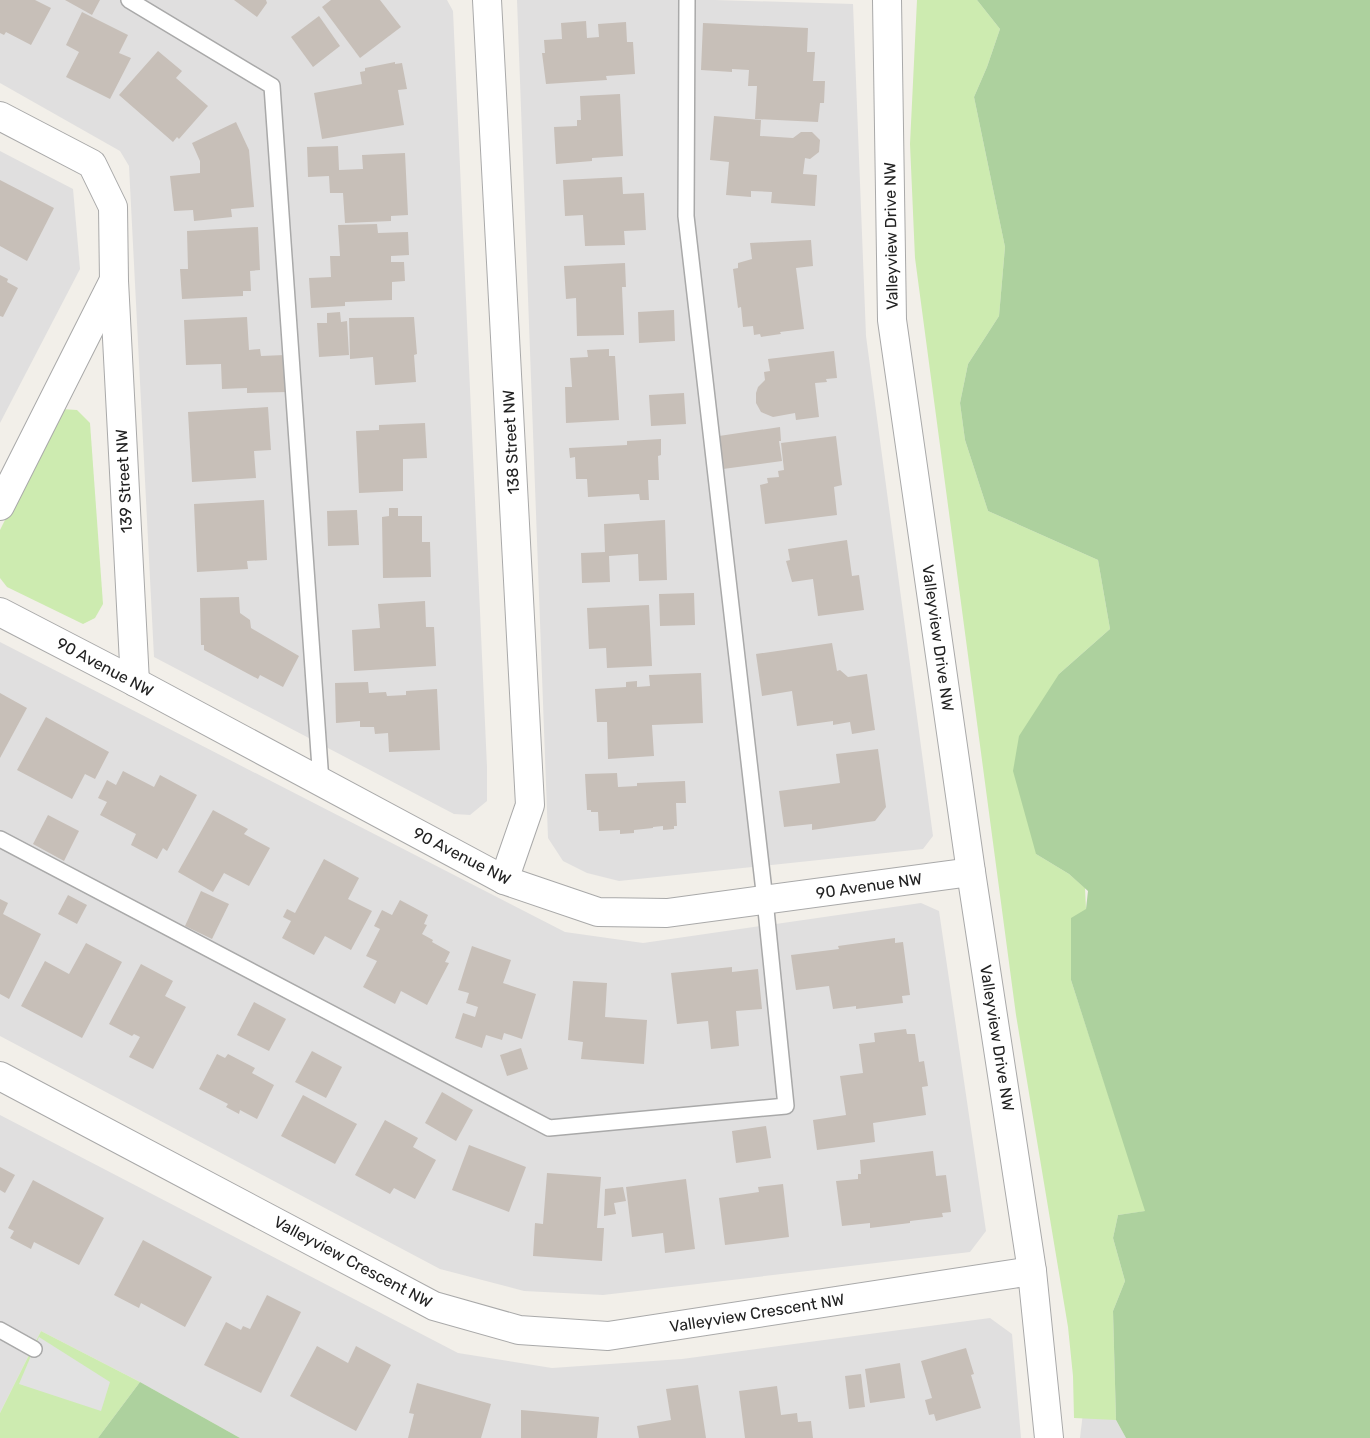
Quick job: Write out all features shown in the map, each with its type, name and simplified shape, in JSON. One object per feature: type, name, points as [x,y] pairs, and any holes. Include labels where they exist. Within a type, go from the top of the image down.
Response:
[{"type":"street","name":"138 Street NW","points":[[487,0],[530,805],[504,880]]},
{"type":"street","name":"Valleyview Drive NW","points":[[887,0],[892,320],[971,872],[1032,1272],[1049,1438]]},
{"type":"street","name":"139 Street NW","points":[[0,116],[92,164],[113,207],[114,281],[135,682]]},
{"type":"street","name":"139 Street NW","points":[[0,506],[114,281]]},
{"type":"street","name":"90 Avenue NW","points":[[0,612],[135,682],[504,880],[598,912],[667,913],[971,872]]},
{"type":"street","name":"Valleyview Crescent NW","points":[[0,1076],[434,1306],[519,1330],[608,1336],[1032,1272]]},
{"type":"lane","points":[[129,0],[272,86],[321,782]]},
{"type":"lane","points":[[0,839],[549,1128],[786,1106],[765,900],[686,216],[687,0]]},
{"type":"lane","points":[[0,1330],[34,1349]]},
{"type":"shaded area","points":[[0,0],[447,0],[453,11],[487,767],[487,801],[470,815],[454,814],[154,657],[129,166],[120,151],[0,83]]},
{"type":"shaded area","points":[[517,0],[715,0],[853,4],[866,336],[933,836],[923,849],[619,881],[587,873],[563,861],[548,838]]},
{"type":"shaded area","points":[[0,151],[73,189],[80,269],[0,423]]},
{"type":"shaded area","points":[[0,642],[565,932],[643,943],[921,903],[939,911],[986,1231],[970,1252],[603,1295],[524,1291],[440,1269],[0,1036]]},
{"type":"shaded area","points":[[0,1115],[458,1353],[552,1368],[682,1359],[990,1318],[1012,1334],[1021,1438],[240,1438],[140,1382],[41,1331],[0,1413]]},
{"type":"shaded area","points":[[39,1337],[110,1382],[101,1411],[19,1384]]},
{"type":"shaded area","points":[[1088,1371],[1126,1438],[1080,1438]]},
{"type":"green space","points":[[917,0],[977,0],[1000,29],[974,97],[1005,247],[999,316],[968,364],[960,403],[965,440],[988,511],[1098,560],[1110,629],[1059,674],[1036,854],[1069,874],[1085,888],[1086,909],[1071,980],[1146,1211],[1118,1215],[1113,1238],[1125,1281],[1113,1311],[1116,1420],[1074,1418],[1073,1376],[1068,1327],[1016,1015],[915,258],[910,144]]},
{"type":"green space","points":[[977,0],[1370,0],[1370,1438],[1126,1438],[1116,1420],[1113,1311],[1125,1281],[1113,1238],[1118,1215],[1145,1211],[1071,980],[1071,918],[1086,909],[1088,891],[1069,874],[1036,854],[1013,771],[1019,736],[1059,674],[1110,629],[1098,560],[988,511],[965,440],[960,403],[968,364],[999,316],[1005,247],[974,97],[1000,29]]},
{"type":"green space","points":[[61,409],[77,410],[90,423],[103,604],[95,618],[83,624],[7,587],[0,578],[0,530]]},
{"type":"green space","points":[[41,1331],[140,1382],[98,1438],[0,1438],[0,1413]]},
{"type":"green space","points":[[140,1382],[240,1438],[98,1438]]},
{"type":"building","points":[[0,0],[35,0],[51,8],[31,45],[6,32],[4,35],[0,33]]},
{"type":"building","points":[[65,0],[100,0],[92,15]]},
{"type":"building","points":[[234,0],[266,0],[267,3],[257,17]]},
{"type":"building","points":[[331,0],[380,0],[401,27],[360,58],[322,7]]},
{"type":"building","points":[[82,12],[128,35],[119,53],[131,58],[110,99],[66,77],[79,52],[66,45]]},
{"type":"building","points":[[319,16],[340,46],[313,67],[291,37]]},
{"type":"building","points":[[586,21],[587,38],[599,37],[598,24],[626,22],[627,42],[633,42],[635,74],[606,76],[607,80],[546,84],[542,53],[545,53],[544,40],[562,39],[561,23]]},
{"type":"building","points":[[703,23],[808,28],[807,52],[815,52],[813,81],[825,81],[824,103],[820,103],[818,122],[755,119],[757,86],[748,86],[749,70],[732,69],[732,72],[701,70]]},
{"type":"building","points":[[158,51],[182,71],[176,78],[208,106],[179,139],[177,137],[173,142],[119,95]]},
{"type":"building","points":[[395,62],[395,64],[402,63],[407,89],[398,90],[404,125],[322,139],[314,93],[362,84],[360,72],[365,71],[365,68]]},
{"type":"building","points":[[620,94],[623,156],[592,158],[592,161],[556,164],[554,127],[577,126],[577,120],[581,120],[580,96]]},
{"type":"building","points":[[714,116],[761,120],[760,136],[793,138],[801,132],[812,132],[820,140],[819,152],[810,159],[805,158],[803,174],[817,175],[815,206],[771,203],[772,192],[751,191],[751,197],[726,195],[729,162],[710,160]]},
{"type":"building","points":[[236,122],[249,150],[254,207],[231,209],[232,217],[194,221],[193,210],[174,211],[170,176],[200,173],[200,161],[192,143]]},
{"type":"building","points":[[338,146],[339,170],[363,169],[362,155],[405,153],[408,215],[391,216],[391,221],[345,223],[343,193],[330,193],[329,176],[308,177],[307,147]]},
{"type":"building","points":[[622,177],[623,194],[644,193],[646,230],[624,231],[625,245],[585,246],[583,215],[565,216],[563,180]]},
{"type":"building","points":[[0,180],[54,208],[27,261],[0,246]]},
{"type":"building","points":[[377,224],[378,233],[408,232],[409,255],[391,256],[391,262],[404,262],[405,281],[392,282],[392,300],[345,302],[345,306],[311,308],[309,278],[331,277],[330,256],[340,256],[338,225]]},
{"type":"building","points":[[258,227],[260,270],[250,271],[251,291],[243,291],[243,296],[182,299],[180,269],[188,269],[187,231]]},
{"type":"building","points":[[811,240],[813,266],[796,268],[804,329],[761,337],[760,334],[754,335],[753,326],[743,327],[741,307],[738,308],[733,269],[738,268],[738,263],[752,259],[750,243]]},
{"type":"building","points":[[625,263],[626,287],[622,287],[624,335],[577,336],[576,298],[566,299],[564,266]]},
{"type":"building","points":[[0,275],[8,279],[7,282],[18,288],[3,317],[0,316]]},
{"type":"building","points":[[674,310],[675,341],[639,343],[638,312]]},
{"type":"building","points":[[340,312],[341,322],[347,321],[349,355],[319,357],[317,323],[327,323],[327,313]]},
{"type":"building","points":[[247,317],[249,350],[260,349],[261,356],[285,355],[287,392],[247,393],[247,388],[222,389],[221,364],[186,365],[184,320]]},
{"type":"building","points":[[414,317],[417,354],[414,355],[416,382],[375,385],[373,357],[350,359],[349,318]]},
{"type":"building","points":[[609,349],[609,356],[615,356],[619,420],[566,423],[565,387],[572,387],[570,358],[588,357],[587,350]]},
{"type":"building","points":[[834,351],[837,378],[826,379],[827,382],[815,383],[819,417],[796,420],[795,413],[773,417],[761,412],[756,403],[756,393],[758,387],[765,380],[764,372],[770,371],[768,359]]},
{"type":"building","points":[[684,393],[686,424],[651,426],[649,395]]},
{"type":"building","points":[[268,407],[271,450],[254,451],[256,478],[192,482],[188,412]]},
{"type":"building","points":[[425,423],[427,458],[403,459],[403,491],[359,493],[356,431],[379,430],[379,425]]},
{"type":"building","points":[[780,427],[781,441],[779,441],[782,461],[723,469],[719,436]]},
{"type":"building","points":[[836,436],[842,485],[834,487],[837,515],[765,524],[760,485],[768,483],[767,478],[779,477],[778,471],[784,470],[781,443]]},
{"type":"building","points":[[661,439],[661,455],[658,456],[659,480],[648,480],[649,500],[640,500],[639,494],[588,497],[587,479],[576,479],[575,457],[570,458],[569,448],[627,445],[627,441]]},
{"type":"building","points":[[264,500],[267,560],[247,561],[248,569],[197,572],[194,504]]},
{"type":"building","points":[[389,508],[398,508],[398,516],[422,516],[422,542],[430,542],[431,577],[383,578],[382,517],[389,516]]},
{"type":"building","points":[[357,510],[359,545],[328,546],[327,511]]},
{"type":"building","points":[[665,520],[667,580],[639,581],[638,554],[609,556],[610,582],[582,583],[581,553],[605,552],[604,524]]},
{"type":"building","points":[[847,540],[852,576],[859,575],[864,610],[818,616],[813,579],[792,582],[786,561],[790,560],[788,549]]},
{"type":"building","points":[[694,593],[695,625],[660,626],[659,594]]},
{"type":"building","points":[[239,597],[240,613],[250,620],[251,628],[299,656],[283,687],[260,675],[258,679],[204,650],[204,645],[201,645],[200,598]]},
{"type":"building","points":[[425,601],[426,627],[434,627],[436,666],[354,671],[352,630],[380,628],[378,604]]},
{"type":"building","points":[[649,605],[652,666],[607,668],[606,648],[589,649],[587,608]]},
{"type":"building","points":[[832,643],[837,671],[840,670],[848,677],[867,674],[875,730],[852,734],[850,722],[833,725],[833,721],[797,726],[792,691],[762,696],[756,654]]},
{"type":"building","points":[[701,673],[703,723],[652,725],[654,756],[608,759],[607,722],[597,722],[595,689],[626,687],[626,682],[637,681],[637,687],[650,686],[649,675]]},
{"type":"building","points":[[368,682],[369,693],[386,692],[387,696],[406,695],[406,691],[437,689],[440,750],[389,752],[388,733],[375,734],[374,727],[360,727],[360,721],[336,723],[335,683]]},
{"type":"building","points":[[0,693],[27,708],[0,758]]},
{"type":"building","points":[[46,717],[109,752],[95,779],[85,774],[72,799],[17,770]]},
{"type":"building","points":[[878,749],[886,807],[875,821],[812,830],[812,824],[784,827],[779,791],[840,783],[836,754]]},
{"type":"building","points":[[123,771],[154,787],[160,775],[197,795],[167,851],[163,848],[157,859],[131,845],[136,834],[100,815],[107,802],[98,798],[107,780],[116,785]]},
{"type":"building","points":[[617,773],[618,787],[637,786],[637,783],[685,781],[686,803],[676,803],[677,826],[674,826],[674,829],[663,830],[663,826],[634,830],[634,833],[620,834],[620,830],[599,831],[598,812],[587,810],[585,774]]},
{"type":"building","points":[[213,810],[248,829],[244,834],[270,848],[249,886],[224,873],[213,892],[178,872]]},
{"type":"building","points":[[48,815],[79,831],[64,861],[33,844]]},
{"type":"building","points":[[324,859],[359,878],[348,899],[372,911],[351,950],[325,936],[314,955],[282,938],[291,921],[283,917],[287,909],[295,913]]},
{"type":"building","points":[[201,891],[229,904],[212,939],[185,926]]},
{"type":"building","points":[[68,895],[87,905],[77,924],[58,914]]},
{"type":"building","points":[[0,899],[8,903],[3,914],[41,934],[9,999],[0,994]]},
{"type":"building","points":[[400,900],[428,915],[424,924],[427,925],[422,934],[450,952],[445,962],[449,963],[427,1005],[401,991],[395,1004],[363,987],[377,961],[366,956],[380,929],[374,926],[382,910],[392,915]]},
{"type":"building","points":[[895,938],[895,943],[903,942],[910,995],[902,996],[903,1003],[856,1009],[856,1006],[833,1009],[829,986],[796,990],[791,955],[839,949],[838,946]]},
{"type":"building","points":[[86,943],[122,962],[82,1038],[21,1006],[45,961],[69,974]]},
{"type":"building","points":[[472,946],[511,960],[503,983],[536,994],[522,1039],[504,1033],[502,1040],[486,1035],[482,1048],[455,1038],[463,1013],[475,1017],[478,1007],[466,1003],[469,993],[458,990]]},
{"type":"building","points":[[141,964],[173,981],[165,996],[186,1007],[153,1069],[129,1057],[140,1037],[134,1034],[132,1036],[109,1024]]},
{"type":"building","points":[[732,967],[732,972],[758,969],[762,1009],[736,1011],[739,1046],[711,1049],[708,1021],[677,1024],[671,973]]},
{"type":"building","points":[[573,981],[607,983],[605,1017],[647,1020],[644,1064],[581,1059],[583,1042],[568,1040]]},
{"type":"building","points":[[254,1002],[286,1019],[269,1051],[237,1035]]},
{"type":"building","points":[[906,1029],[907,1034],[915,1034],[919,1062],[924,1061],[928,1086],[922,1087],[926,1115],[873,1123],[875,1142],[817,1150],[813,1120],[846,1115],[840,1076],[863,1073],[859,1044],[875,1042],[874,1033]]},
{"type":"building","points":[[521,1048],[528,1069],[507,1076],[500,1055]]},
{"type":"building","points":[[312,1051],[342,1067],[326,1098],[295,1082]]},
{"type":"building","points":[[217,1054],[225,1058],[228,1054],[255,1068],[252,1073],[274,1085],[257,1119],[240,1110],[239,1114],[226,1107],[228,1104],[199,1089]]},
{"type":"building","points":[[442,1092],[473,1110],[456,1141],[425,1123]]},
{"type":"building","points":[[303,1095],[357,1124],[335,1164],[281,1136]]},
{"type":"building","points":[[385,1120],[418,1138],[413,1147],[436,1160],[415,1199],[394,1188],[390,1194],[355,1175]]},
{"type":"building","points":[[766,1126],[771,1158],[736,1163],[732,1131]]},
{"type":"building","points":[[469,1145],[526,1167],[509,1212],[452,1190]]},
{"type":"building","points":[[933,1151],[936,1176],[946,1175],[951,1212],[942,1213],[943,1217],[910,1221],[910,1223],[870,1228],[870,1223],[842,1226],[836,1181],[858,1179],[858,1174],[861,1174],[860,1160]]},
{"type":"building","points":[[0,1167],[15,1175],[5,1193],[0,1190]]},
{"type":"building","points":[[547,1173],[601,1177],[597,1228],[604,1228],[602,1261],[533,1256],[535,1223],[543,1224]]},
{"type":"building","points":[[686,1179],[695,1249],[665,1253],[663,1233],[632,1237],[626,1187]]},
{"type":"building","points":[[33,1180],[104,1218],[79,1265],[34,1242],[31,1249],[10,1238],[14,1231],[8,1228]]},
{"type":"building","points":[[783,1184],[789,1237],[725,1245],[719,1198],[759,1192],[758,1187]]},
{"type":"building","points":[[623,1187],[626,1201],[614,1203],[616,1214],[604,1216],[605,1189]]},
{"type":"building","points":[[143,1240],[212,1277],[185,1327],[141,1303],[139,1308],[114,1295]]},
{"type":"building","points":[[267,1295],[301,1312],[261,1393],[204,1365],[226,1322],[241,1330],[243,1326],[250,1329]]},
{"type":"building","points":[[317,1346],[348,1363],[356,1346],[391,1365],[356,1431],[290,1396]]},
{"type":"building","points":[[966,1348],[974,1374],[971,1375],[981,1408],[936,1421],[934,1414],[929,1415],[925,1400],[932,1398],[921,1361]]},
{"type":"building","points":[[900,1363],[905,1398],[870,1403],[865,1369]]},
{"type":"building","points":[[861,1374],[865,1407],[849,1409],[845,1376]]},
{"type":"building","points":[[417,1383],[491,1404],[481,1438],[408,1438],[414,1414],[409,1413]]},
{"type":"building","points":[[698,1385],[706,1438],[639,1438],[637,1426],[671,1420],[666,1389]]},
{"type":"building","points":[[777,1386],[781,1415],[797,1413],[798,1422],[811,1421],[813,1438],[745,1438],[739,1391]]},
{"type":"building","points":[[521,1410],[599,1417],[597,1438],[521,1438]]}]
